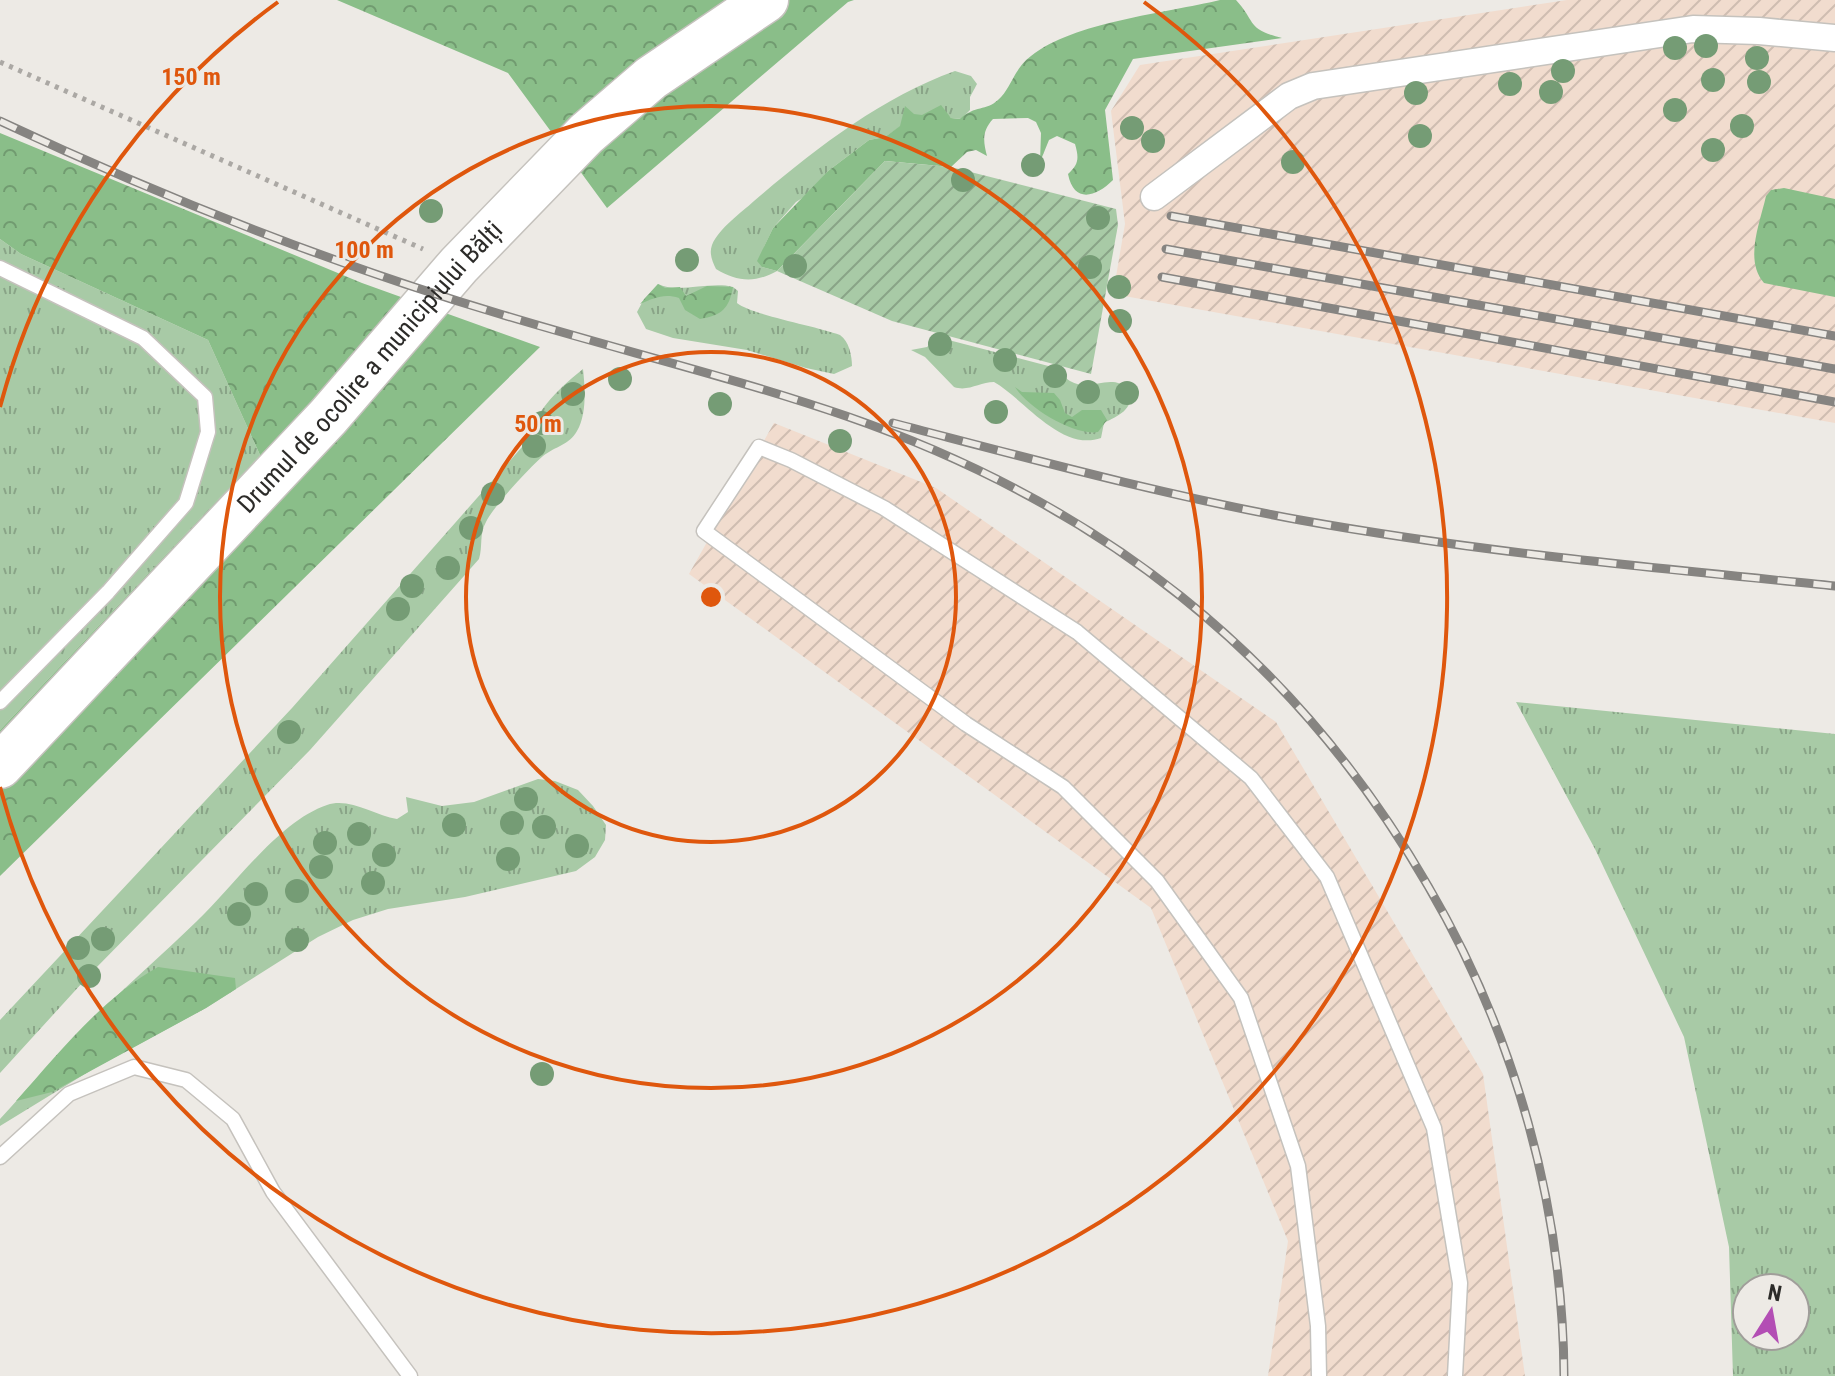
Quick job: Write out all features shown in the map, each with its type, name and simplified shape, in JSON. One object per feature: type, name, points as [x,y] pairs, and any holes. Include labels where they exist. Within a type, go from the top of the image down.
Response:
[{"type":"highway","name":"Drumul de ocolire a municipiului Bălți","points":[[0,766],[328,417],[459,265],[586,134],[651,78],[766,0]]},
{"type":"street","points":[[1154,197],[1289,96],[1322,84],[1693,29],[1748,30],[1835,38]]},
{"type":"lane","points":[[0,268],[143,338],[205,397],[208,432],[186,503],[108,592],[0,702]]},
{"type":"lane","points":[[1319,1376],[1318,1326],[1298,1166],[1241,998],[1157,881],[1063,787],[966,724],[704,531],[759,447],[884,508],[1077,632],[1251,778],[1327,877],[1434,1128],[1460,1283],[1455,1376]]},
{"type":"lane","points":[[0,1157],[69,1094],[134,1067],[186,1080],[233,1119],[273,1192],[410,1376]]},
{"type":"path","points":[[0,62],[459,265]]},
{"type":"shaded area","points":[[1567,0],[1835,0],[1835,423],[1113,294],[1125,224],[1111,111],[1140,65]]},
{"type":"shaded area","points":[[774,423],[936,488],[1276,722],[1483,1074],[1525,1376],[1268,1376],[1288,1241],[1151,908],[689,574]]},
{"type":"green space","points":[[337,0],[854,0],[607,208],[508,73]]},
{"type":"green space","points":[[1220,0],[1236,0],[1257,28],[1282,38],[1133,59],[1105,110],[1113,180],[1100,190],[1080,194],[1071,184],[1068,174],[1077,160],[1075,144],[1057,136],[1049,140],[1040,162],[1041,133],[1036,122],[1028,118],[993,119],[984,136],[987,156],[976,150],[967,152],[951,167],[885,161],[777,271],[762,267],[757,261],[773,228],[828,171],[869,140],[885,137],[900,126],[905,106],[914,114],[922,115],[941,105],[951,118],[960,119],[998,100],[1025,61],[1049,44],[1121,20]]},
{"type":"green space","points":[[955,71],[971,76],[977,84],[970,97],[970,110],[961,119],[951,118],[944,112],[922,116],[905,114],[901,126],[885,137],[869,140],[828,171],[773,228],[764,247],[762,267],[777,271],[762,278],[746,279],[716,269],[711,251],[715,239],[731,221],[777,182],[874,111],[927,82]]},
{"type":"green space","points":[[0,133],[362,283],[540,347],[0,876],[0,730],[260,455],[208,340],[21,254],[0,239]]},
{"type":"green space","points":[[885,161],[951,167],[1116,209],[1118,225],[1091,374],[892,321],[777,271]]},
{"type":"green space","points":[[1784,188],[1835,199],[1835,297],[1764,283],[1758,274],[1755,241],[1766,196],[1771,190]]},
{"type":"green space","points":[[0,239],[21,254],[208,340],[260,455],[0,730]]},
{"type":"green space","points":[[658,284],[674,288],[733,287],[738,291],[737,303],[745,307],[840,335],[846,341],[852,366],[834,374],[747,350],[673,338],[646,329],[637,312]]},
{"type":"green space","points":[[658,284],[665,288],[680,287],[686,296],[707,286],[733,287],[723,310],[700,319],[685,310],[679,298],[659,297],[640,304]]},
{"type":"green space","points":[[937,337],[1056,368],[1068,380],[1078,384],[1115,382],[1132,390],[1130,403],[1124,411],[1104,423],[1101,438],[1072,438],[1044,422],[994,382],[954,387],[925,357],[911,350],[927,347]]},
{"type":"green space","points":[[583,369],[584,409],[577,431],[537,461],[496,507],[484,527],[479,559],[310,750],[93,971],[0,1073],[0,1020],[292,708],[522,447],[547,404]]},
{"type":"green space","points":[[1015,387],[1022,392],[1054,393],[1065,413],[1072,417],[1082,410],[1101,410],[1107,420],[1098,432],[1077,430],[1041,412]]},
{"type":"green space","points":[[1516,702],[1835,734],[1835,1376],[1733,1376],[1732,1352],[1811,1352],[1811,1272],[1731,1272],[1731,1312],[1729,1247],[1684,1037],[1595,849]]},
{"type":"green space","points":[[538,779],[555,781],[578,790],[606,825],[605,840],[595,857],[576,871],[465,897],[388,909],[353,920],[318,937],[206,1008],[93,1069],[0,1126],[0,1119],[91,1021],[197,921],[258,856],[309,813],[327,805],[344,803],[397,819],[408,812],[406,797],[442,806],[474,802]]},
{"type":"green space","points":[[158,967],[235,978],[236,989],[52,1092],[16,1101],[65,1046],[118,994]]},
{"type":"railway","points":[[0,121],[122,176],[309,251],[500,314],[803,402],[938,452],[1024,494],[1106,542],[1181,597],[1251,658],[1316,727],[1375,803],[1428,886],[1458,942],[1509,1061],[1528,1122],[1554,1248],[1564,1376]]},
{"type":"railway","points":[[1171,216],[1835,336]]},
{"type":"railway","points":[[1166,249],[1835,369]]},
{"type":"railway","points":[[1162,277],[1835,402]]},
{"type":"railway","points":[[893,423],[1147,488],[1300,520],[1500,550],[1835,586]]}]
